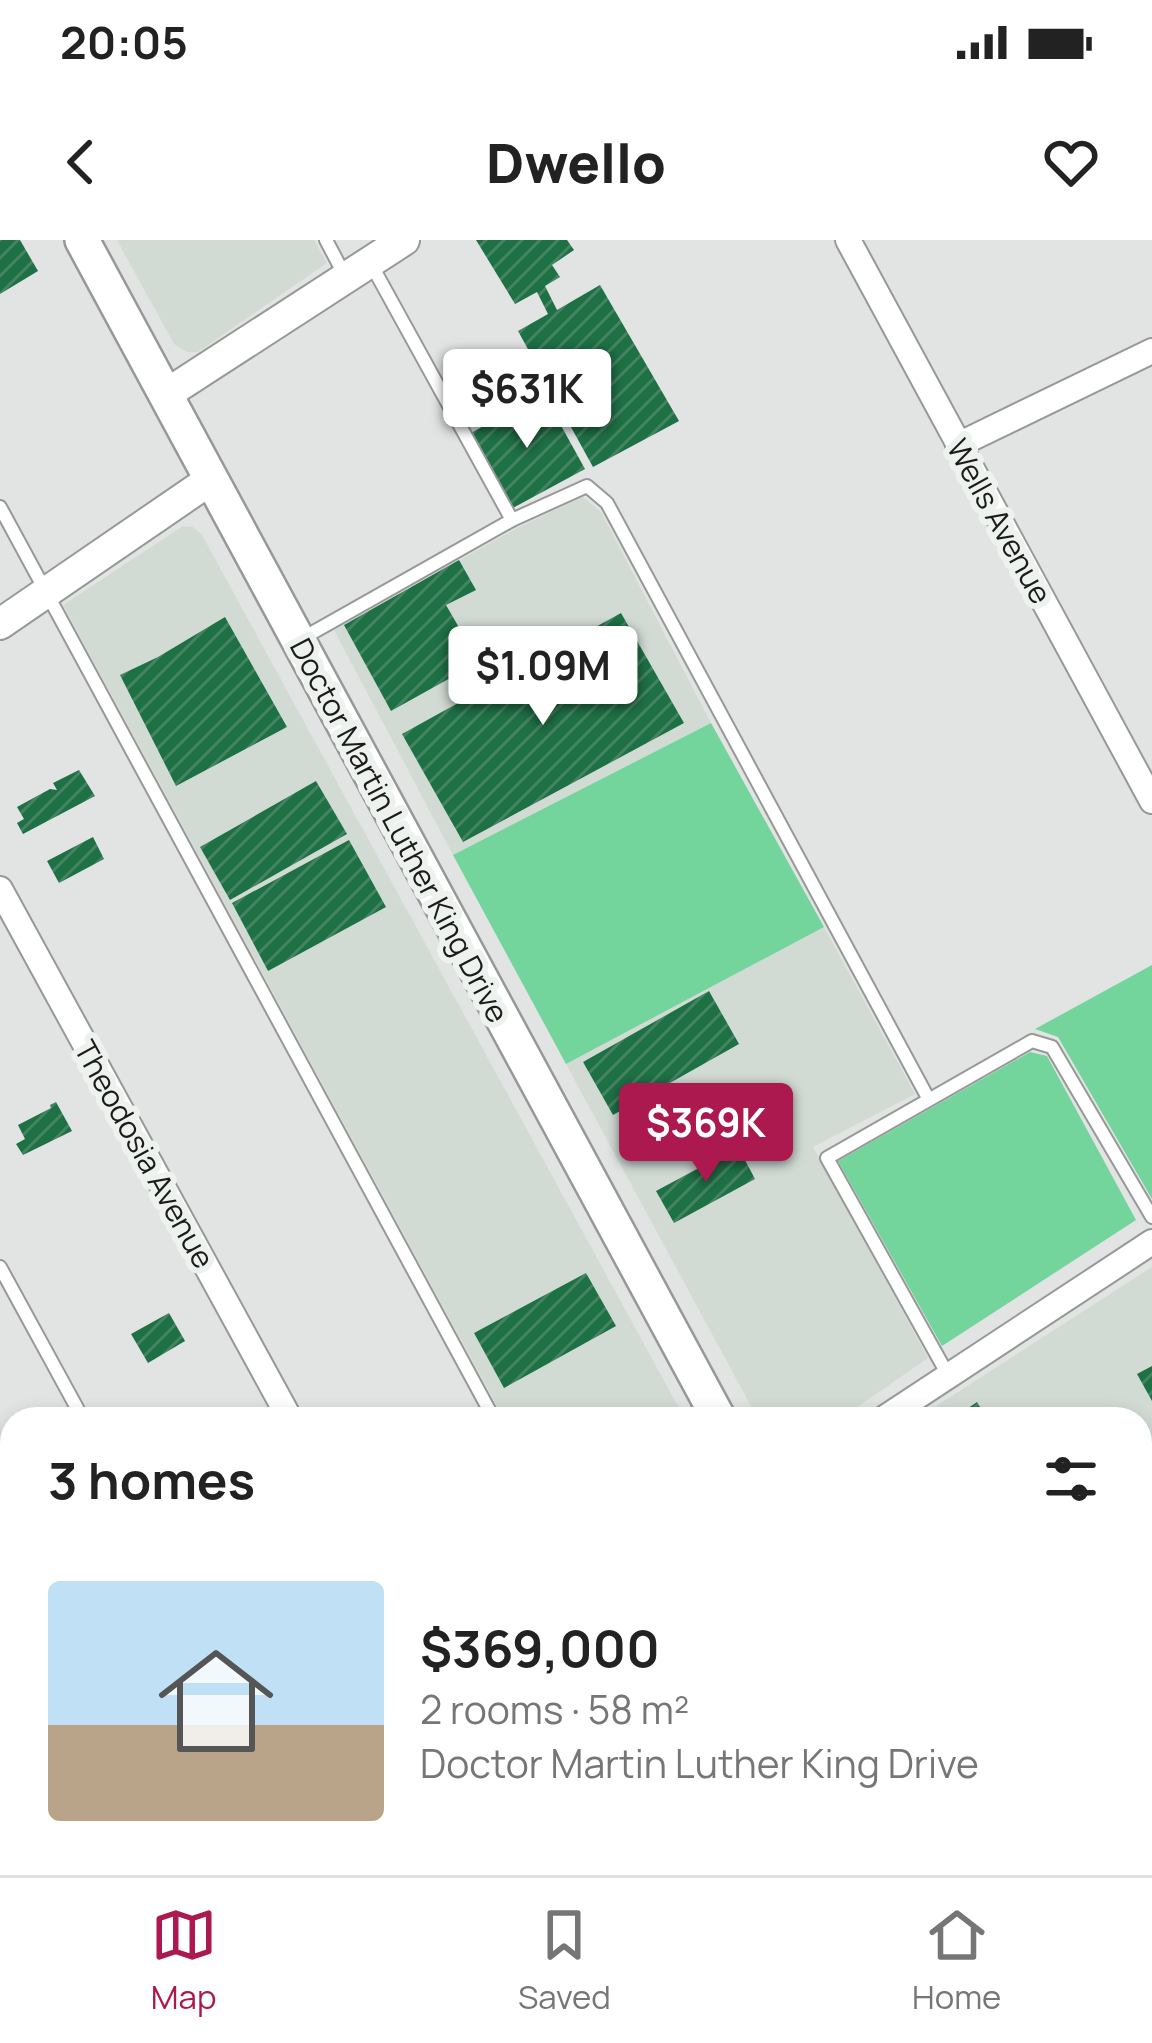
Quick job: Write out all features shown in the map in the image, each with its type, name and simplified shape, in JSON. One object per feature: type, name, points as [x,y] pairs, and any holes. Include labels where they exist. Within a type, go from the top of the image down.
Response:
[{"type":"main road","name":"Doctor Martin Luther King Drive","points":[[82,240],[713,1407]]},
{"type":"street","points":[[165,395],[404,240]]},
{"type":"street","name":"Wells Avenue","points":[[848,240],[1152,801]]},
{"type":"street","points":[[958,445],[1152,351]]},
{"type":"street","points":[[0,624],[210,480]]},
{"type":"street","name":"Theodosia Avenue","points":[[0,889],[283,1407]]},
{"type":"street","points":[[901,1407],[1152,1242]]},
{"type":"lane","points":[[326,240],[358,270],[512,520]]},
{"type":"lane","points":[[298,641],[512,520],[587,486],[607,503],[928,1098]]},
{"type":"lane","points":[[0,507],[488,1407]]},
{"type":"lane","points":[[949,1376],[827,1158],[1032,1041],[1052,1047],[1152,1217]]},
{"type":"lane","points":[[0,1267],[76,1407]]},
{"type":"shaded area","points":[[117,240],[314,240],[327,263],[198,352],[187,352],[174,344]]},
{"type":"shaded area","points":[[583,497],[601,512],[711,723],[453,855],[334,630],[519,527]]},
{"type":"shaded area","points":[[183,526],[202,535],[678,1407],[497,1407],[63,605]]},
{"type":"shaded area","points":[[824,927],[915,1094],[813,1147],[928,1358],[857,1407],[752,1407],[566,1064]]},
{"type":"shaded area","points":[[1152,1267],[1152,1407],[935,1407]]},
{"type":"green space","points":[[711,723],[824,927],[566,1064],[453,855]]},
{"type":"green space","points":[[1152,965],[1152,1199],[1058,1037],[1035,1029]]},
{"type":"green space","points":[[1030,1052],[1047,1056],[1136,1220],[942,1346],[838,1161]]},
{"type":"building","points":[[0,240],[20,240],[38,271],[0,294]]},
{"type":"building","points":[[476,240],[567,240],[574,250],[552,265],[560,277],[545,286],[557,310],[600,285],[679,421],[593,467],[518,331],[548,314],[537,292],[515,304]]},
{"type":"building","points":[[543,393],[585,469],[511,509],[469,434]]},
{"type":"building","points":[[459,560],[476,590],[446,605],[479,662],[391,711],[344,625]]},
{"type":"building","points":[[621,613],[684,723],[463,842],[402,734]]},
{"type":"building","points":[[225,617],[287,727],[176,786],[120,675]]},
{"type":"building","points":[[79,770],[95,796],[23,834],[17,823],[24,819],[17,807],[50,789],[57,790],[53,783]]},
{"type":"building","points":[[316,781],[347,834],[230,900],[200,847]]},
{"type":"building","points":[[93,837],[104,859],[59,883],[47,861]]},
{"type":"building","points":[[349,840],[386,907],[268,971],[232,903]]},
{"type":"building","points":[[709,991],[739,1044],[613,1115],[583,1062]]},
{"type":"building","points":[[56,1102],[72,1131],[23,1155],[16,1144],[25,1139],[18,1125]]},
{"type":"building","points":[[738,1147],[755,1179],[674,1223],[656,1191]]},
{"type":"building","points":[[586,1273],[616,1326],[504,1388],[474,1333]]},
{"type":"building","points":[[169,1313],[185,1341],[148,1363],[131,1334]]},
{"type":"building","points":[[1152,1366],[1152,1401],[1137,1374]]}]
